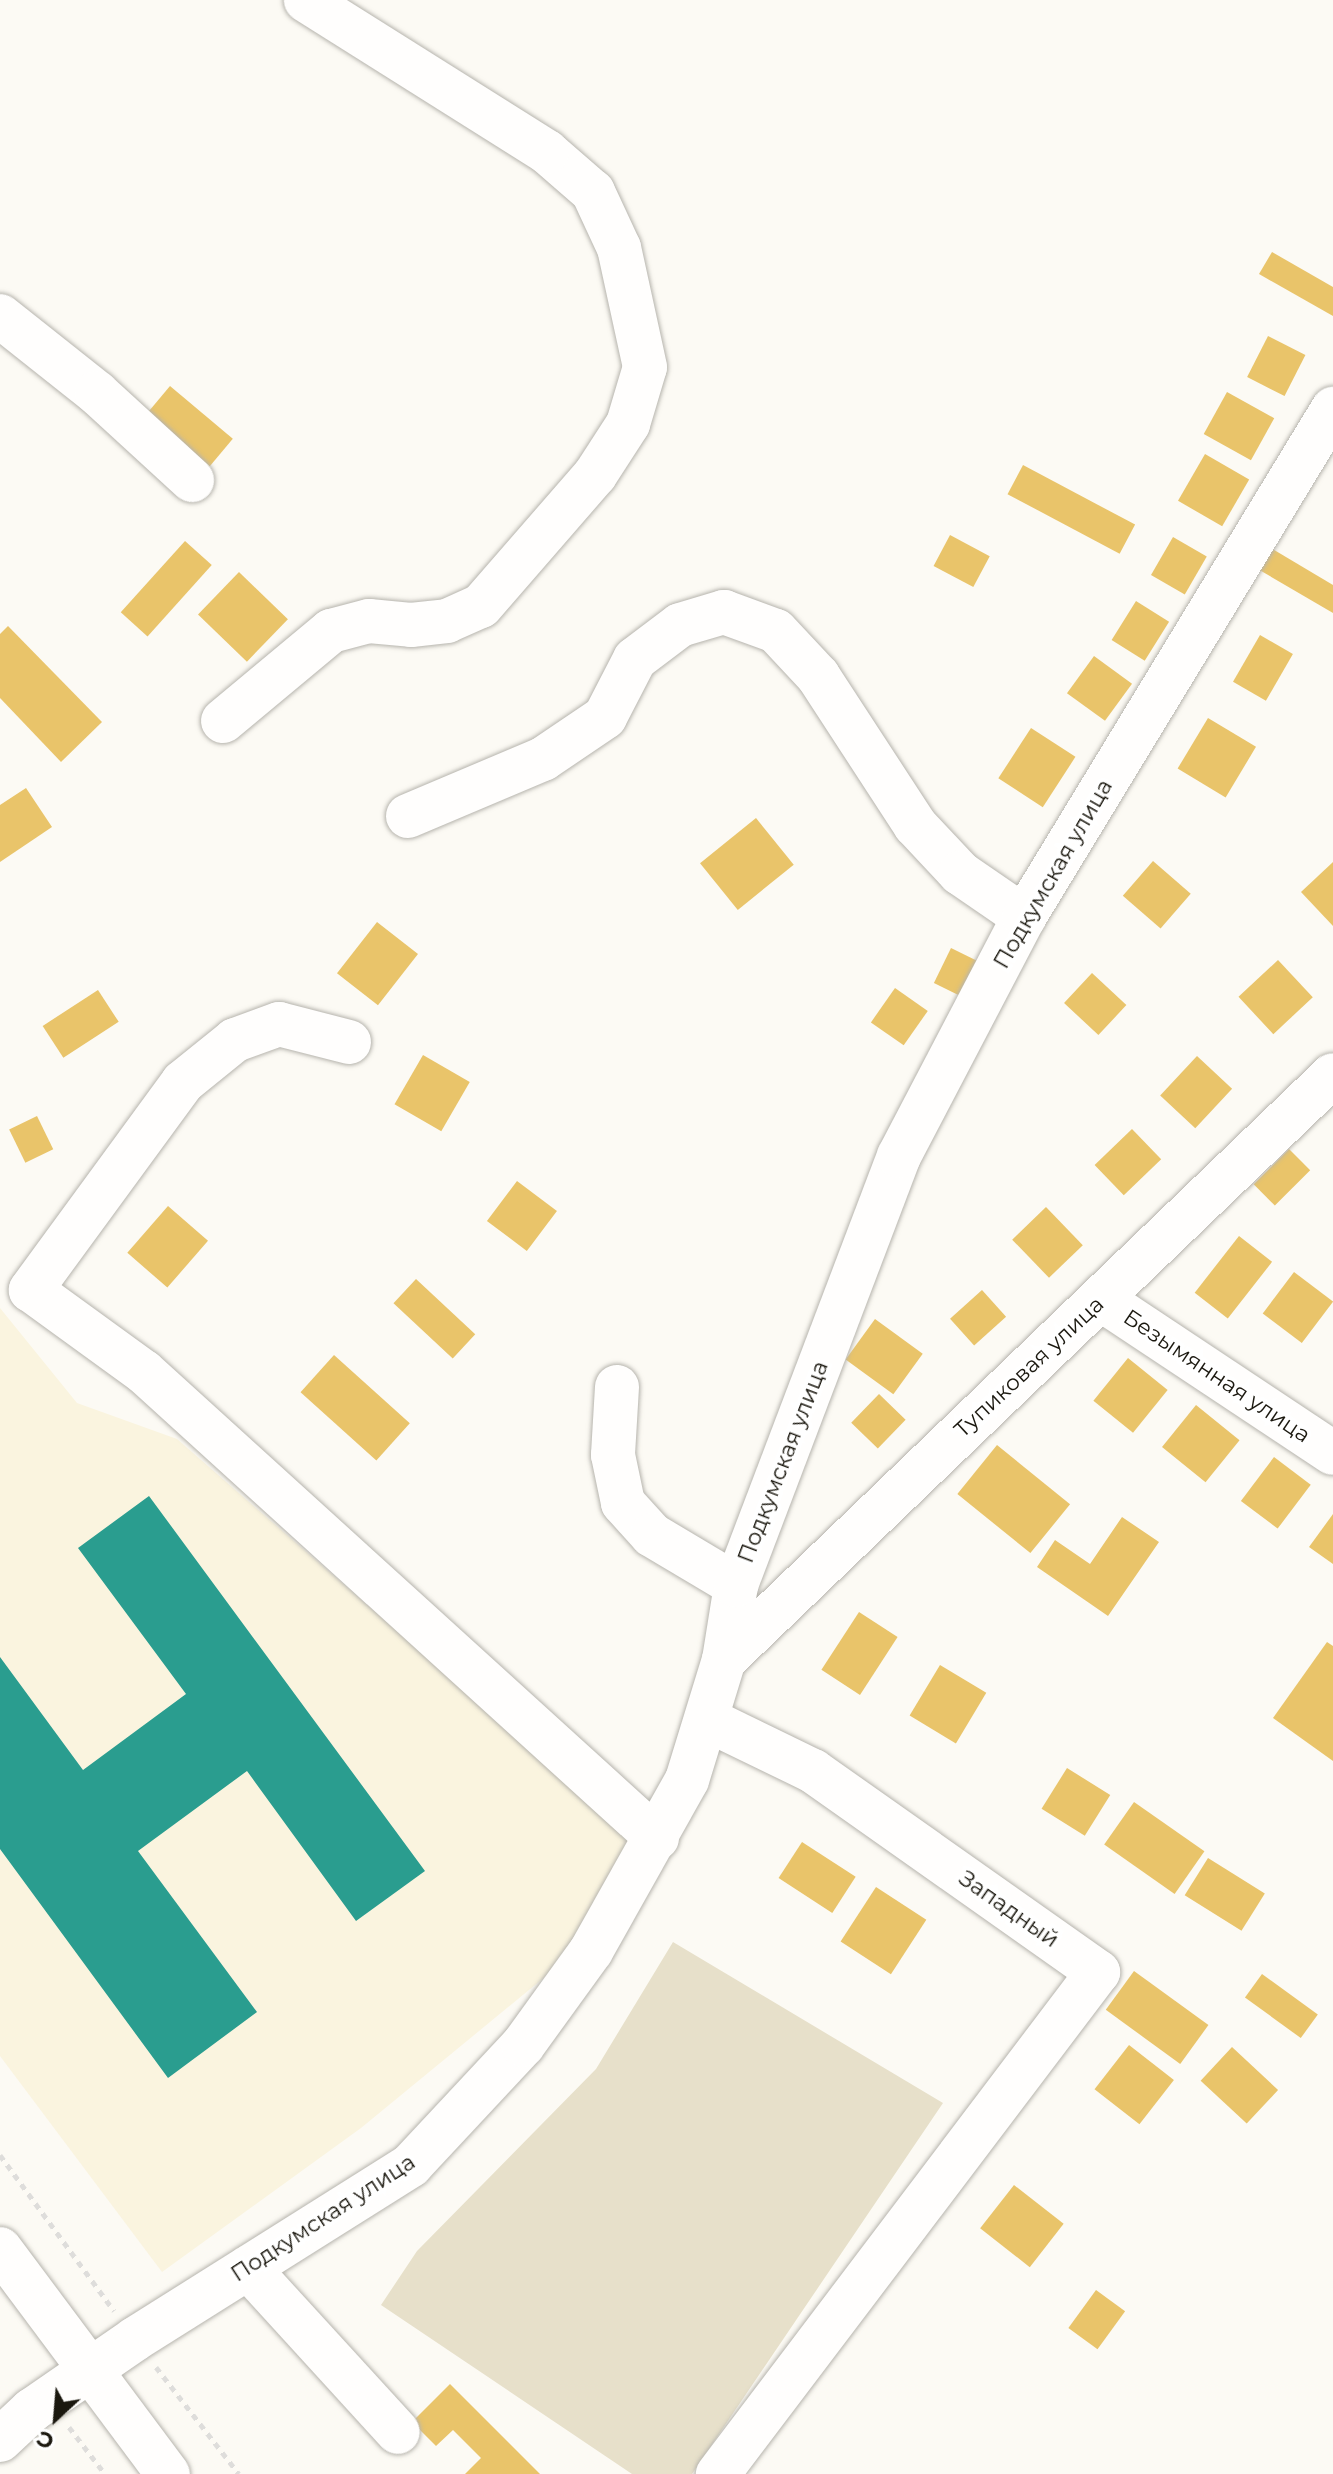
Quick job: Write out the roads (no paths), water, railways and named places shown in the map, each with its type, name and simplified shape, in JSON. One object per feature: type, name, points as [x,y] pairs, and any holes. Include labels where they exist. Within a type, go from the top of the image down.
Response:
[{"type":"street","points":[[223,721],[331,631],[369,621],[411,625],[447,621],[481,606],[595,475],[628,424],[645,367],[619,248],[593,192],[547,152],[306,0]]},
{"type":"street","points":[[0,316],[97,393],[192,480]]},
{"type":"street","name":"Подкумская улица","points":[[0,2440],[47,2400],[90,2371],[411,2165],[523,2045],[591,1951],[687,1780],[724,1660],[736,1585],[899,1156],[1024,917],[1333,409]]},
{"type":"street","points":[[408,816],[543,759],[605,717],[635,659],[680,625],[724,612],[776,631],[818,676],[915,825],[960,873],[1024,917]]},
{"type":"street","points":[[349,1042],[279,1024],[235,1040],[183,1082],[31,1290],[144,1372],[657,1838]]},
{"type":"street","name":"Тупиковая улица","points":[[724,1660],[1333,1075]]},
{"type":"street","name":"Безымянная улица","points":[[1101,1299],[1333,1453]]},
{"type":"street","points":[[617,1387],[613,1455],[623,1503],[652,1535],[736,1585]]},
{"type":"street","name":"Западный","points":[[708,1720],[813,1771],[1098,1972],[946,2166],[718,2474]]},
{"type":"street","points":[[0,2249],[168,2474]]},
{"type":"street","points":[[248,2268],[398,2432]]}]
